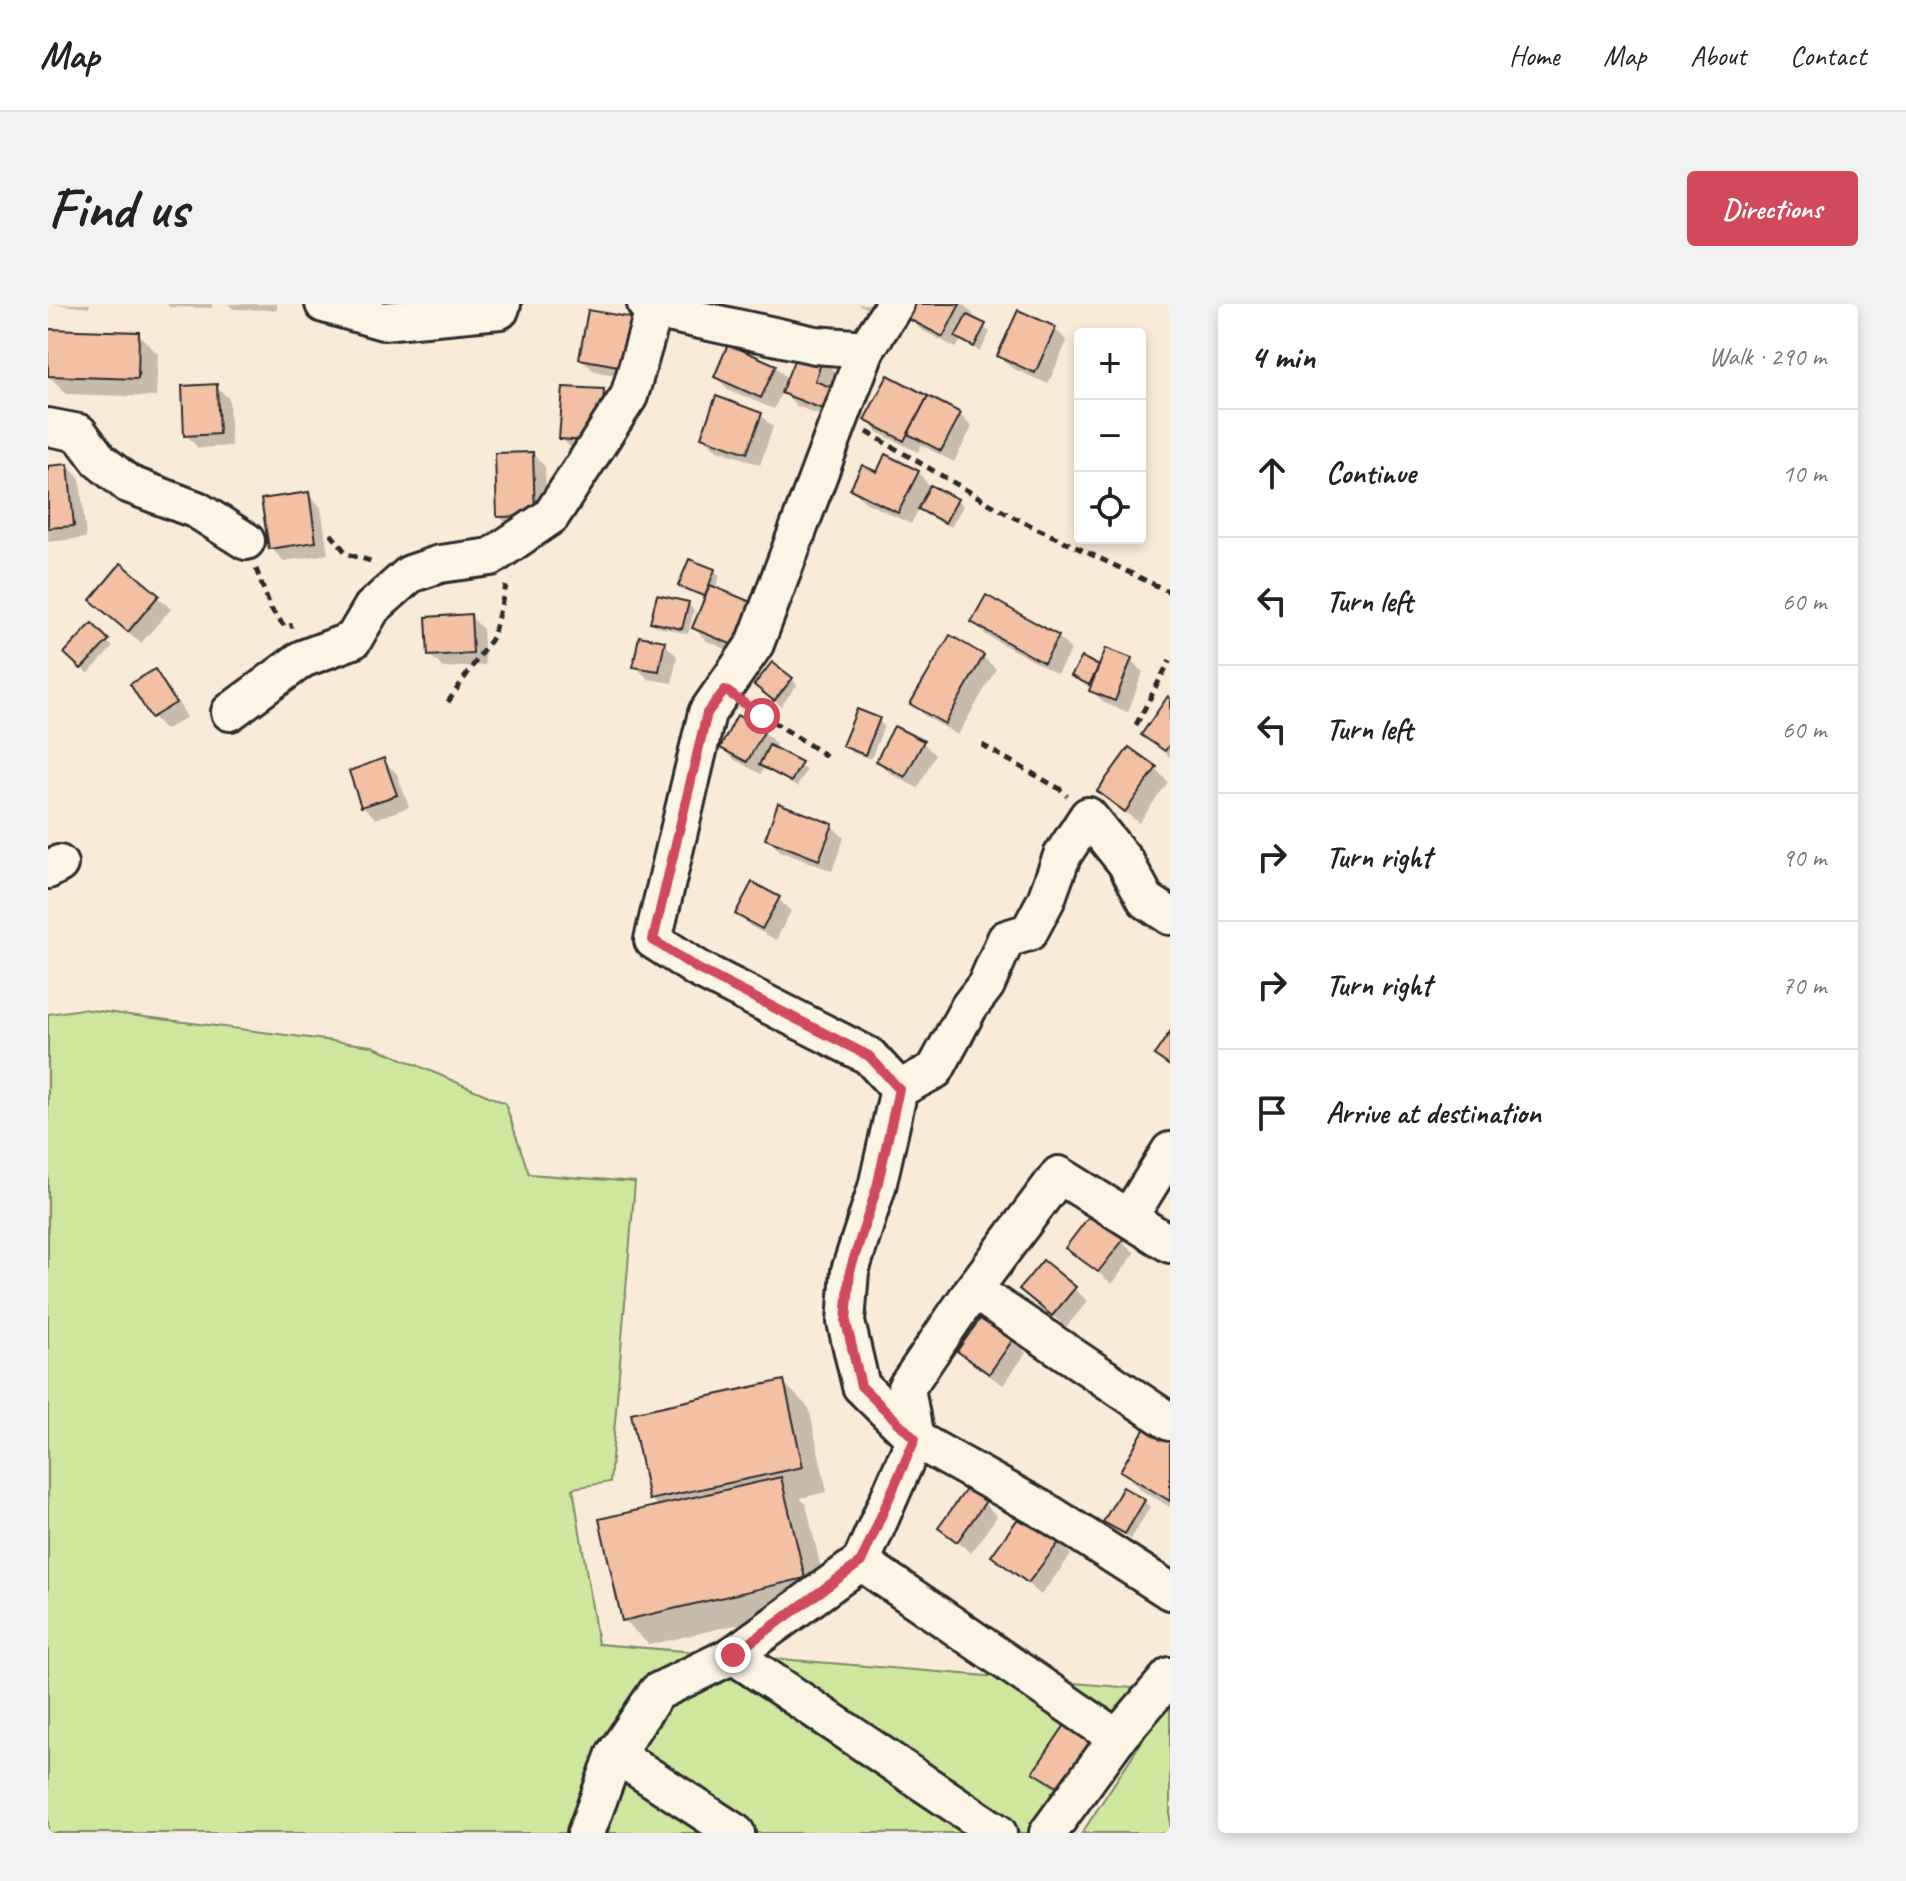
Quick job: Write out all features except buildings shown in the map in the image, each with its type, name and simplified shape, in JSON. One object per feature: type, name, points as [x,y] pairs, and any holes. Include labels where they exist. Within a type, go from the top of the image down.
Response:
[{"type":"street","points":[[324,304],[383,321],[500,310],[502,304]]},
{"type":"street","points":[[895,304],[866,349],[755,644],[707,713],[653,940],[698,969],[869,1056],[899,1089]]},
{"type":"street","points":[[230,712],[302,659],[353,640],[372,608],[410,574],[440,564],[491,557],[551,516],[629,396],[650,307],[815,345],[866,349]]},
{"type":"street","points":[[48,427],[79,433],[100,461],[128,484],[197,510],[246,541]]},
{"type":"street","points":[[1170,916],[1146,900],[1126,863],[1088,816],[1062,856],[1046,900],[1029,932],[1006,939],[986,985],[969,1007],[935,1070],[899,1089],[877,1187],[850,1271],[846,1322],[861,1386],[915,1439],[1050,1514],[1170,1591]]},
{"type":"street","points":[[1129,1217],[1170,1151]]},
{"type":"street","points":[[586,1833],[615,1754],[657,1692],[733,1655],[861,1562],[915,1439],[906,1388],[973,1290],[1059,1175],[1170,1244]]},
{"type":"street","points":[[973,1290],[1170,1422]]},
{"type":"street","points":[[861,1562],[1117,1738]]},
{"type":"street","points":[[733,1655],[998,1833]]},
{"type":"street","points":[[1048,1833],[1117,1738],[1170,1676]]},
{"type":"street","points":[[615,1754],[736,1833]]},
{"type":"path","points":[[839,415],[1011,516],[1170,592]]},
{"type":"path","points":[[331,534],[347,554],[410,574]]},
{"type":"path","points":[[246,541],[271,609],[285,627],[296,625]]},
{"type":"path","points":[[448,702],[493,636],[513,542]]},
{"type":"path","points":[[1136,725],[1170,660]]},
{"type":"path","points":[[725,690],[828,757]]},
{"type":"path","points":[[982,745],[1060,789],[1088,816]]},
{"type":"green space","points":[[82,1009],[372,1046],[505,1103],[529,1174],[635,1182],[610,1482],[573,1488],[598,1644],[1158,1690],[1071,1833],[48,1833],[48,1014]]},
{"type":"green space","points":[[1170,1698],[1170,1833],[1082,1833]]},
{"type":"route","points":[[733,1655],[861,1562],[915,1439],[861,1386],[846,1322],[850,1271],[877,1187],[899,1089],[869,1056],[698,969],[653,940],[707,713],[725,690],[762,716]]}]
